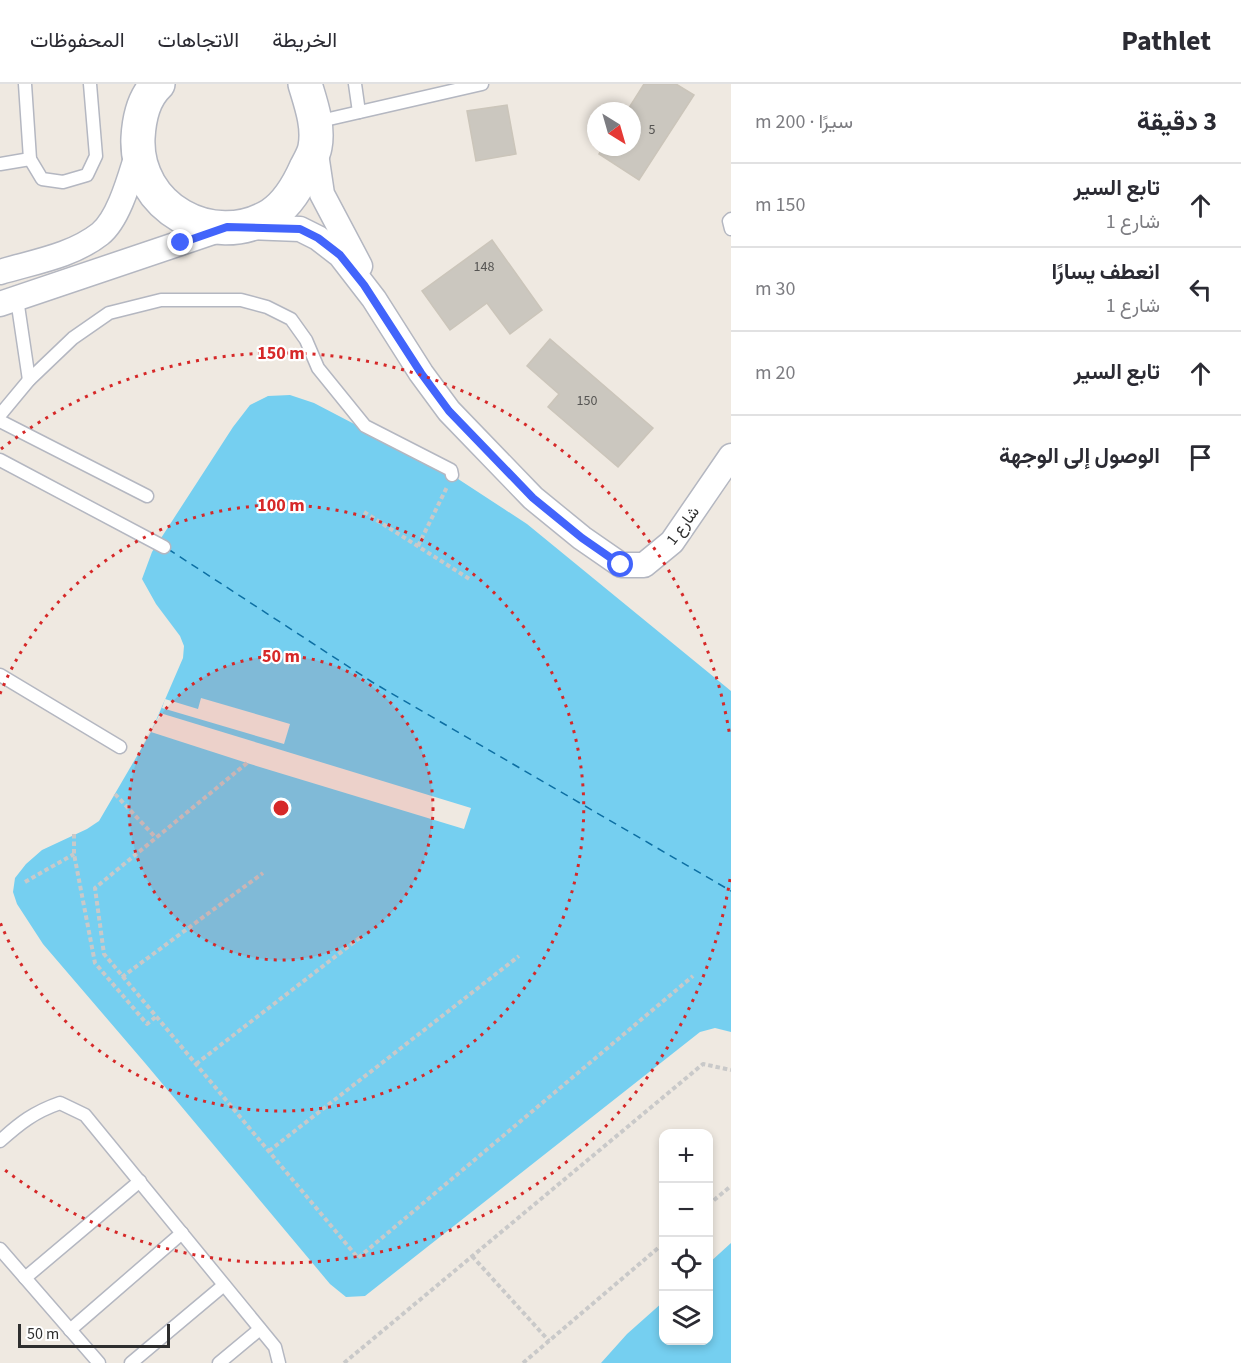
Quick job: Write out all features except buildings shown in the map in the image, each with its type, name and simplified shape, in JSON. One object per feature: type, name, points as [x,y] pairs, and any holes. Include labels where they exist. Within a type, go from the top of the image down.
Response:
[{"type":"street","points":[[0,272],[75,249],[101,233],[116,211],[127,188],[137,155],[139,120],[156,86]]},
{"type":"street","points":[[8,301],[271,215],[296,191],[308,108]]},
{"type":"street","name":"شارع 1","points":[[308,108],[322,194],[360,266],[374,299]]},
{"type":"street","points":[[137,155],[149,186],[173,212],[205,226],[233,227]]},
{"type":"street","name":"شارع 1","points":[[233,227],[300,229],[318,238],[340,255],[374,299],[421,373],[449,411],[533,498],[582,538],[621,565],[644,565],[672,542],[731,456]]},
{"type":"lane","points":[[25,84],[30,159],[42,179],[63,182],[87,175],[96,156],[90,84]]},
{"type":"lane","points":[[355,84],[359,112]]},
{"type":"lane","points":[[308,108],[359,112],[482,84]]},
{"type":"lane","points":[[0,164],[30,159]]},
{"type":"lane","points":[[731,219],[731,229]]},
{"type":"lane","points":[[0,415],[29,380],[73,338],[109,313],[161,300],[241,300],[267,307],[291,320],[306,340],[318,368],[366,426],[451,470],[452,475]]},
{"type":"lane","points":[[8,301],[29,380]]},
{"type":"lane","points":[[0,421],[147,496]]},
{"type":"lane","points":[[0,460],[164,547]]},
{"type":"lane","points":[[0,675],[120,747]]},
{"type":"lane","points":[[0,1141],[17,1125],[38,1111],[60,1103],[85,1115],[275,1347],[279,1363]]},
{"type":"lane","points":[[25,1278],[140,1181]]},
{"type":"lane","points":[[70,1330],[182,1233]]},
{"type":"lane","points":[[0,1249],[99,1363]]},
{"type":"lane","points":[[131,1363],[224,1285]]},
{"type":"lane","points":[[219,1363],[260,1329]]},
{"type":"path","points":[[418,546],[452,475]]},
{"type":"path","points":[[364,512],[471,580]]},
{"type":"path","points":[[247,763],[95,888],[104,954],[358,1258],[693,976]]},
{"type":"path","points":[[115,794],[156,838]]},
{"type":"path","points":[[74,834],[74,854],[95,963],[147,1024],[157,1016]]},
{"type":"path","points":[[25,882],[74,854]]},
{"type":"path","points":[[122,977],[263,873]]},
{"type":"path","points":[[195,1064],[362,936]]},
{"type":"path","points":[[269,1152],[519,956]]},
{"type":"path","points":[[344,1363],[703,1064],[731,1070]]},
{"type":"path","points":[[713,1201],[731,1186]]},
{"type":"path","points":[[523,1363],[659,1246]]},
{"type":"path","points":[[472,1256],[549,1341]]},
{"type":"water","points":[[290,395],[314,403],[452,475],[527,524],[731,691],[731,1032],[715,1028],[700,1032],[365,1296],[346,1297],[330,1284],[43,944],[17,904],[13,892],[15,878],[42,850],[99,821],[151,732],[183,658],[184,646],[180,636],[156,604],[142,579],[152,552],[233,427],[250,405],[268,396]]},
{"type":"water","points":[[731,1243],[731,1363],[601,1363],[627,1334],[659,1306],[659,1345],[713,1345],[713,1259]]},
{"type":"pier","points":[[201,698],[290,724],[284,744],[162,708],[165,699],[198,709]]},
{"type":"pier","points":[[160,713],[471,808],[464,829],[151,732]]},
{"type":"ferry route","points":[[168,549],[372,682],[731,891]]},
{"type":"route","points":[[181,243],[227,227],[300,229],[318,238],[340,255],[364,285],[421,373],[449,411],[533,498],[582,538],[621,565]]}]
